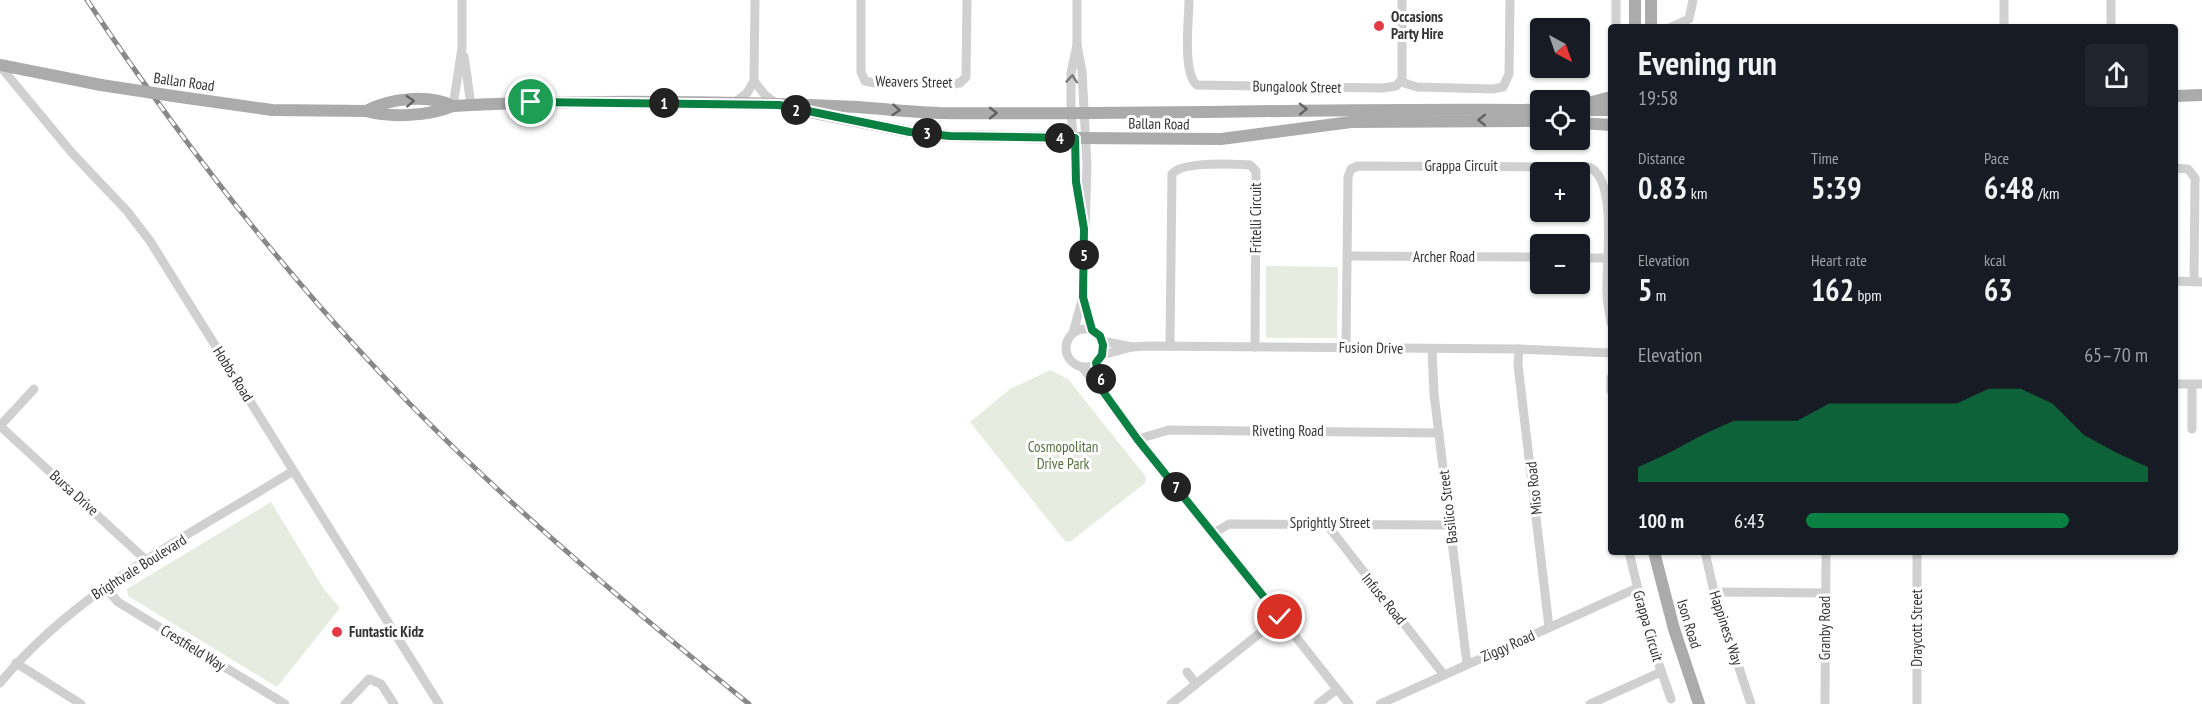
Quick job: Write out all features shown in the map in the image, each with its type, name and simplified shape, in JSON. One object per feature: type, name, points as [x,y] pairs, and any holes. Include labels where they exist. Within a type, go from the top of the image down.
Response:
[{"type":"main road","points":[[1635,0],[1635,24]]},
{"type":"main road","points":[[1651,0],[1651,24]]},
{"type":"main road","name":"Ballan Road","points":[[0,65],[100,85],[272,110],[366,111],[382,102],[440,99],[453,106],[583,101],[779,105],[935,113],[1084,114],[1384,108],[1530,110]]},
{"type":"main road","points":[[2178,96],[2202,95]]},
{"type":"main road","points":[[1590,104],[1608,98]]},
{"type":"main road","name":"Ballan Road","points":[[779,105],[910,132],[950,136],[1221,139],[1351,122],[1530,121]]},
{"type":"main road","points":[[1590,109],[1608,110]]},
{"type":"main road","points":[[1590,124],[1608,126]]},
{"type":"main road","name":"Ison Road","points":[[1655,555],[1674,629],[1699,704]]},
{"type":"street","points":[[453,106],[462,48],[462,0]]},
{"type":"street","points":[[730,105],[747,93],[754,81],[755,0]]},
{"type":"street","name":"Weavers Street","points":[[861,0],[861,72],[866,81],[879,84],[960,83],[966,75],[967,0]]},
{"type":"street","points":[[1077,0],[1077,45],[1082,71],[1084,114],[1076,182],[1084,229]]},
{"type":"street","name":"Bungalook Street","points":[[1189,0],[1189,67],[1192,81],[1197,85],[1383,88],[1401,82]]},
{"type":"street","points":[[1402,0],[1401,82],[1417,87],[1492,89],[1503,87],[1509,74],[1510,0]]},
{"type":"street","points":[[1616,0],[1616,24]]},
{"type":"street","points":[[1678,24],[1689,19],[1693,0]]},
{"type":"street","points":[[2004,0],[2004,24]]},
{"type":"street","points":[[2111,0],[2111,24]]},
{"type":"street","points":[[1077,45],[1071,73],[1071,114],[1081,138],[1087,165],[1083,297],[1073,333],[1067,340],[1067,355],[1073,363],[1082,366],[1102,390],[1138,440],[1349,704]]},
{"type":"street","points":[[462,48],[471,105]]},
{"type":"street","name":"Hobbs Road","points":[[0,65],[72,153],[127,211],[150,241],[439,704]]},
{"type":"street","points":[[754,81],[765,95],[779,105]]},
{"type":"street","name":"Fritelli Circuit","points":[[1170,346],[1172,174],[1180,168],[1246,165],[1253,167],[1256,175],[1255,347]]},
{"type":"street","name":"Grappa Circuit","points":[[1346,348],[1348,177],[1351,169],[1358,166],[1589,167],[1596,170],[1602,180],[1607,205],[1608,304]]},
{"type":"street","points":[[2178,168],[2188,169],[2195,178],[2198,282],[2178,281]]},
{"type":"street","name":"Archer Road","points":[[1347,256],[1530,257]]},
{"type":"street","points":[[1590,258],[1607,258]]},
{"type":"street","points":[[1083,297],[1092,330],[1102,341],[1099,359],[1102,390]]},
{"type":"street","points":[[1073,333],[1082,329],[1092,330]]},
{"type":"street","name":"Fusion Drive","points":[[1102,341],[1132,347],[1519,349],[1608,353]]},
{"type":"street","name":"Fusion Drive","points":[[1099,359],[1132,347]]},
{"type":"street","name":"Basilico Street","points":[[1432,349],[1432,371],[1449,525],[1467,664]]},
{"type":"street","name":"Miso Road","points":[[1519,349],[1518,365],[1549,627]]},
{"type":"street","points":[[1082,366],[1099,359]]},
{"type":"street","points":[[2178,384],[2197,384],[2192,429]]},
{"type":"street","name":"Bursa Drive","points":[[34,389],[0,426],[147,561]]},
{"type":"street","name":"Riveting Road","points":[[1138,440],[1169,430],[1439,433]]},
{"type":"street","name":"Brightvale Boulevard","points":[[0,683],[47,632],[105,587],[293,471]]},
{"type":"street","name":"Sprightly Street","points":[[1214,533],[1229,524],[1325,522],[1449,525]]},
{"type":"street","name":"Infuse Road","points":[[1325,522],[1444,675]]},
{"type":"street","name":"Grappa Circuit","points":[[1630,555],[1636,588],[1671,699]]},
{"type":"street","name":"Happiness Way","points":[[1706,555],[1714,592],[1751,704]]},
{"type":"street","name":"Granby Road","points":[[1825,704],[1826,555]]},
{"type":"street","name":"Draycott Street","points":[[1917,555],[1917,704]]},
{"type":"street","name":"Crestfield Way","points":[[105,587],[118,602],[285,704]]},
{"type":"street","name":"Ziggy Road","points":[[1380,704],[1636,588]]},
{"type":"street","points":[[1714,592],[1825,593]]},
{"type":"street","points":[[1171,704],[1280,617]]},
{"type":"street","points":[[16,663],[81,704]]},
{"type":"street","points":[[1187,672],[1196,684]]},
{"type":"street","points":[[1590,704],[1661,672]]},
{"type":"street","points":[[345,704],[364,681],[373,679],[381,684],[394,704]]},
{"type":"street","points":[[1318,704],[1337,689]]},
{"type":"green space","points":[[1266,266],[1338,267],[1337,338],[1266,338]]},
{"type":"green space","name":"Cosmopolitan Drive Park","points":[[1050,370],[1068,379],[1146,477],[1145,483],[1070,542],[1065,541],[970,422],[1010,389]]},
{"type":"green space","points":[[271,502],[324,589],[340,608],[277,687],[128,596],[127,589]]},
{"type":"railway","points":[[87,0],[213,177],[258,234],[353,344],[403,397],[490,482],[636,611],[749,704]]},
{"type":"place","name":"Occasions Party Hire","points":[[1379,26]]},
{"type":"place","name":"Funtastic Kidz","points":[[337,632]]},
{"type":"route","points":[[531,102],[779,105],[910,132],[950,136],[1075,138],[1076,182],[1084,229],[1083,297],[1092,330],[1100,336],[1103,345],[1102,355],[1096,363],[1102,390],[1138,440],[1280,617]]}]
